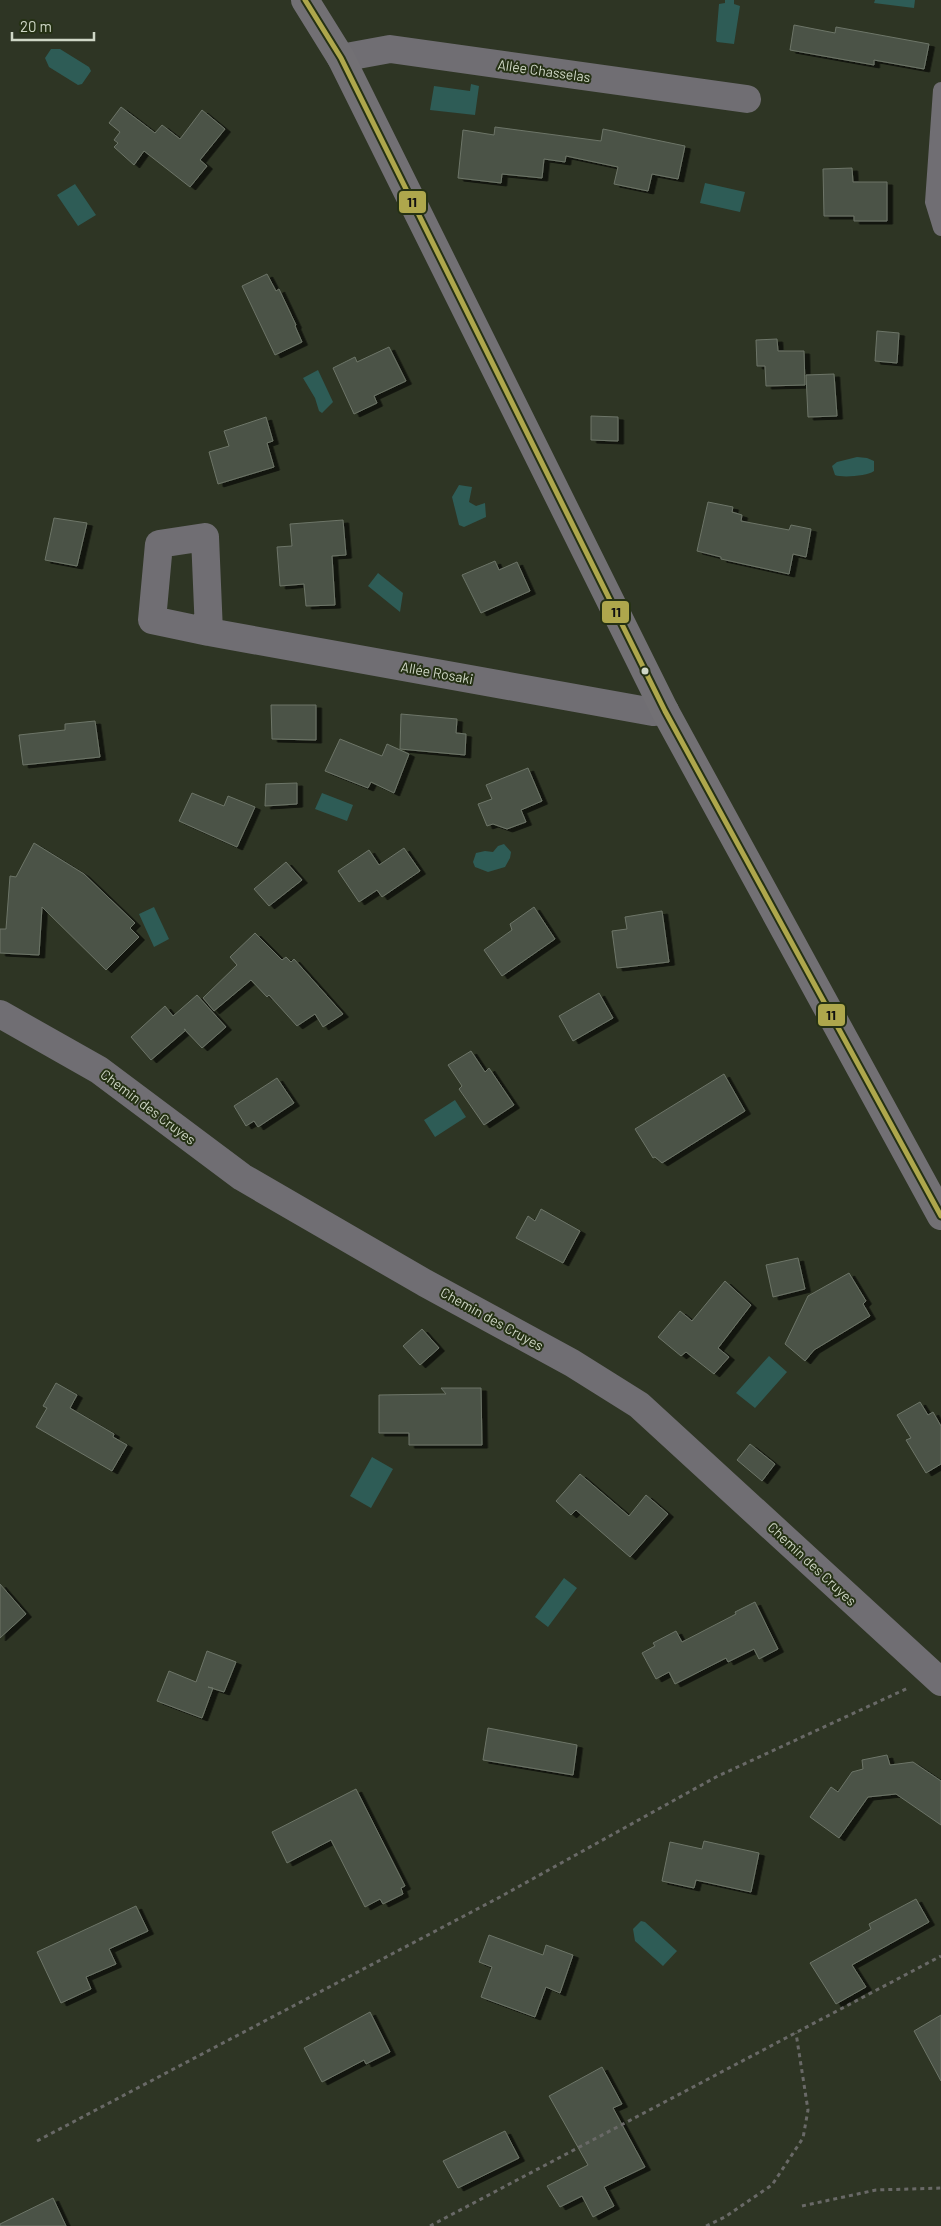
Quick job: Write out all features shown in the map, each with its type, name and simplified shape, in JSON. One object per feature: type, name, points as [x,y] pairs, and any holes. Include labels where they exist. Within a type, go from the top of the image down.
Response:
[{"type":"main road","points":[[305,0],[341,58],[665,711],[941,1216]]},
{"type":"street","name":"Allée Chasselas","points":[[341,58],[390,49],[747,99]]},
{"type":"street","name":"Allée Rosaki","points":[[210,632],[653,712],[665,711]]},
{"type":"street","name":"Chemin des Cruyes","points":[[0,1014],[98,1070],[242,1177],[425,1283],[572,1363],[639,1405],[937,1679]]},
{"type":"lane","points":[[941,90],[933,202],[941,228]]},
{"type":"path","points":[[37,2141],[500,1897],[716,1777],[937,1679]]},
{"type":"path","points":[[430,2226],[941,1956]]},
{"type":"path","points":[[706,2226],[725,2218],[772,2186],[802,2138],[808,2110],[796,2033]]},
{"type":"path","points":[[802,2206],[876,2190],[941,2188]]},
{"type":"water","points":[[725,0],[734,0],[734,4],[740,6],[734,44],[717,42],[716,40],[719,4],[725,3]]},
{"type":"water","points":[[875,0],[915,0],[914,8],[874,3]]},
{"type":"water","points":[[51,49],[60,49],[89,67],[91,71],[82,84],[78,85],[49,67],[45,58]]},
{"type":"water","points":[[471,84],[479,86],[475,115],[430,110],[434,86],[470,91]]},
{"type":"water","points":[[705,183],[745,192],[740,212],[700,203]]},
{"type":"water","points":[[75,184],[96,215],[78,226],[57,195]]},
{"type":"water","points":[[318,370],[333,402],[322,413],[319,411],[315,398],[303,378]]},
{"type":"water","points":[[857,457],[874,461],[874,471],[855,476],[835,475],[832,466],[837,462]]},
{"type":"water","points":[[459,485],[472,487],[469,502],[476,506],[485,503],[486,517],[464,527],[459,525],[452,497]]},
{"type":"water","points":[[378,573],[403,593],[400,612],[368,586]]},
{"type":"water","points":[[322,793],[353,805],[347,821],[315,809]]},
{"type":"water","points":[[504,844],[511,852],[505,867],[488,872],[475,867],[473,862],[476,853],[493,852],[498,846]]},
{"type":"water","points":[[154,907],[169,939],[154,947],[139,914]]},
{"type":"water","points":[[455,1100],[466,1117],[435,1137],[424,1120]]},
{"type":"water","points":[[769,1356],[787,1372],[755,1408],[736,1393]]},
{"type":"water","points":[[372,1457],[393,1469],[371,1508],[350,1496]]},
{"type":"water","points":[[564,1578],[577,1588],[548,1627],[535,1617]]},
{"type":"water","points":[[641,1921],[645,1922],[677,1951],[663,1966],[635,1941],[633,1929]]},
{"type":"building","points":[[794,25],[835,33],[836,27],[929,44],[924,69],[874,60],[874,65],[790,50]]},
{"type":"building","points":[[121,107],[155,133],[162,125],[180,139],[202,110],[225,129],[200,160],[207,166],[190,187],[144,151],[134,165],[114,147],[118,143],[114,140],[120,132],[109,123]]},
{"type":"building","points":[[495,127],[601,141],[603,129],[685,146],[678,179],[652,174],[648,191],[614,184],[618,167],[566,156],[565,162],[544,159],[542,178],[502,174],[501,183],[458,178],[463,130],[494,135]]},
{"type":"building","points":[[852,168],[853,182],[887,182],[887,221],[854,221],[854,216],[824,216],[823,169]]},
{"type":"building","points":[[267,274],[276,291],[279,289],[302,342],[275,355],[242,286]]},
{"type":"building","points":[[877,331],[899,333],[897,363],[875,361]]},
{"type":"building","points":[[777,339],[778,351],[804,351],[805,385],[766,386],[765,366],[757,366],[756,340]]},
{"type":"building","points":[[389,347],[406,381],[374,396],[377,403],[354,414],[333,368],[355,357],[357,362]]},
{"type":"building","points":[[834,374],[837,416],[808,417],[806,375]]},
{"type":"building","points":[[591,416],[618,417],[618,441],[591,440]]},
{"type":"building","points":[[266,417],[273,441],[267,443],[274,467],[218,484],[209,452],[229,446],[224,431]]},
{"type":"building","points":[[708,502],[733,507],[732,512],[742,515],[741,521],[789,530],[791,525],[811,529],[806,557],[793,554],[789,574],[721,559],[721,557],[697,551]]},
{"type":"building","points":[[54,518],[87,523],[77,566],[45,560]]},
{"type":"building","points":[[343,520],[346,555],[332,556],[335,605],[306,606],[304,584],[280,586],[277,547],[292,546],[290,524]]},
{"type":"building","points":[[495,561],[499,570],[517,562],[530,591],[481,613],[462,575]]},
{"type":"building","points":[[271,705],[316,705],[316,740],[272,739]]},
{"type":"building","points":[[401,714],[457,719],[456,733],[466,734],[465,755],[400,749]]},
{"type":"building","points":[[95,721],[100,757],[23,765],[19,735],[65,730],[65,724]]},
{"type":"building","points":[[340,739],[382,756],[387,744],[409,754],[394,793],[371,782],[368,788],[325,771]]},
{"type":"building","points":[[528,768],[542,801],[521,810],[526,822],[507,829],[493,824],[487,826],[478,804],[492,799],[486,785]]},
{"type":"building","points":[[297,783],[297,804],[265,806],[266,784]]},
{"type":"building","points":[[192,793],[224,806],[228,796],[255,807],[237,847],[179,821]]},
{"type":"building","points":[[34,843],[84,874],[135,923],[130,928],[139,937],[106,970],[42,907],[39,955],[0,953],[0,929],[6,929],[10,876],[16,877]]},
{"type":"building","points":[[404,848],[420,871],[382,897],[377,890],[359,902],[338,871],[369,850],[379,865]]},
{"type":"building","points":[[286,862],[302,880],[269,906],[254,889]]},
{"type":"building","points":[[534,907],[555,939],[502,976],[484,950],[512,930],[510,924]]},
{"type":"building","points":[[662,911],[669,962],[617,968],[612,931],[627,929],[625,917]]},
{"type":"building","points":[[255,933],[282,960],[286,957],[291,962],[294,959],[343,1014],[323,1027],[315,1014],[297,1026],[269,995],[267,997],[251,980],[214,1011],[203,998],[237,965],[230,957]]},
{"type":"building","points":[[599,993],[613,1018],[573,1041],[559,1016]]},
{"type":"building","points":[[197,995],[226,1027],[202,1048],[185,1030],[151,1060],[131,1037],[165,1006],[173,1016]]},
{"type":"building","points":[[471,1051],[485,1072],[489,1068],[514,1105],[484,1125],[459,1089],[462,1086],[448,1065]]},
{"type":"building","points":[[724,1074],[745,1111],[662,1163],[655,1157],[653,1158],[635,1129]]},
{"type":"building","points":[[277,1078],[294,1103],[258,1127],[254,1121],[246,1126],[234,1106]]},
{"type":"building","points":[[541,1209],[580,1231],[563,1263],[516,1238],[528,1216],[535,1221]]},
{"type":"building","points":[[798,1258],[805,1289],[773,1297],[766,1265]]},
{"type":"building","points":[[849,1273],[866,1301],[863,1304],[870,1316],[814,1350],[805,1361],[785,1344],[808,1296]]},
{"type":"building","points":[[725,1281],[751,1305],[718,1348],[729,1357],[714,1374],[686,1352],[681,1356],[658,1337],[680,1311],[692,1321]]},
{"type":"building","points":[[422,1329],[439,1348],[420,1365],[403,1346]]},
{"type":"building","points":[[56,1383],[77,1395],[70,1408],[114,1434],[113,1437],[127,1445],[112,1471],[36,1427],[47,1408],[43,1406]]},
{"type":"building","points":[[441,1388],[481,1388],[482,1445],[409,1445],[409,1433],[379,1433],[379,1395],[446,1394]]},
{"type":"building","points":[[920,1402],[928,1415],[933,1412],[941,1426],[941,1464],[926,1473],[906,1440],[911,1438],[897,1415]]},
{"type":"building","points":[[750,1444],[775,1464],[762,1481],[737,1460]]},
{"type":"building","points":[[580,1474],[629,1516],[646,1495],[668,1514],[630,1557],[576,1510],[571,1515],[556,1501]]},
{"type":"building","points":[[0,1584],[26,1614],[0,1638]]},
{"type":"building","points":[[755,1602],[778,1649],[759,1659],[754,1649],[728,1662],[726,1658],[675,1684],[669,1672],[656,1679],[642,1653],[655,1646],[653,1643],[676,1631],[682,1642]]},
{"type":"building","points":[[207,1651],[236,1662],[224,1692],[213,1689],[202,1718],[157,1701],[169,1671],[196,1682]]},
{"type":"building","points":[[488,1728],[577,1745],[573,1775],[483,1760]]},
{"type":"building","points":[[887,1755],[890,1765],[913,1762],[941,1781],[941,1825],[896,1794],[868,1797],[839,1838],[810,1817],[831,1787],[838,1792],[852,1772],[863,1769],[862,1760]]},
{"type":"building","points":[[356,1789],[405,1886],[401,1888],[403,1894],[383,1904],[380,1899],[365,1907],[331,1840],[287,1863],[272,1832]]},
{"type":"building","points":[[704,1841],[759,1853],[751,1892],[696,1880],[694,1888],[662,1881],[670,1842],[702,1849]]},
{"type":"building","points":[[916,1899],[929,1922],[852,1965],[866,1987],[836,2004],[810,1963],[871,1929],[869,1924]]},
{"type":"building","points":[[136,1906],[148,1931],[109,1949],[116,1964],[86,1977],[91,1989],[61,2003],[37,1952]]},
{"type":"building","points":[[489,1935],[543,1955],[546,1945],[573,1955],[560,1993],[546,1987],[535,2017],[481,1997],[492,1967],[479,1962]]},
{"type":"building","points":[[370,2012],[390,2052],[366,2064],[364,2060],[322,2082],[304,2048]]},
{"type":"building","points":[[941,2015],[941,2081],[914,2031]]},
{"type":"building","points":[[602,2067],[622,2104],[613,2108],[645,2167],[604,2187],[614,2206],[593,2217],[582,2196],[560,2207],[547,2186],[588,2165],[549,2096]]},
{"type":"building","points":[[505,2131],[519,2158],[458,2188],[443,2161]]},
{"type":"building","points":[[53,2198],[66,2226],[0,2226],[0,2224]]},
{"type":"transit line","name":"11","points":[[305,0],[341,58],[665,711],[941,1216]]}]
